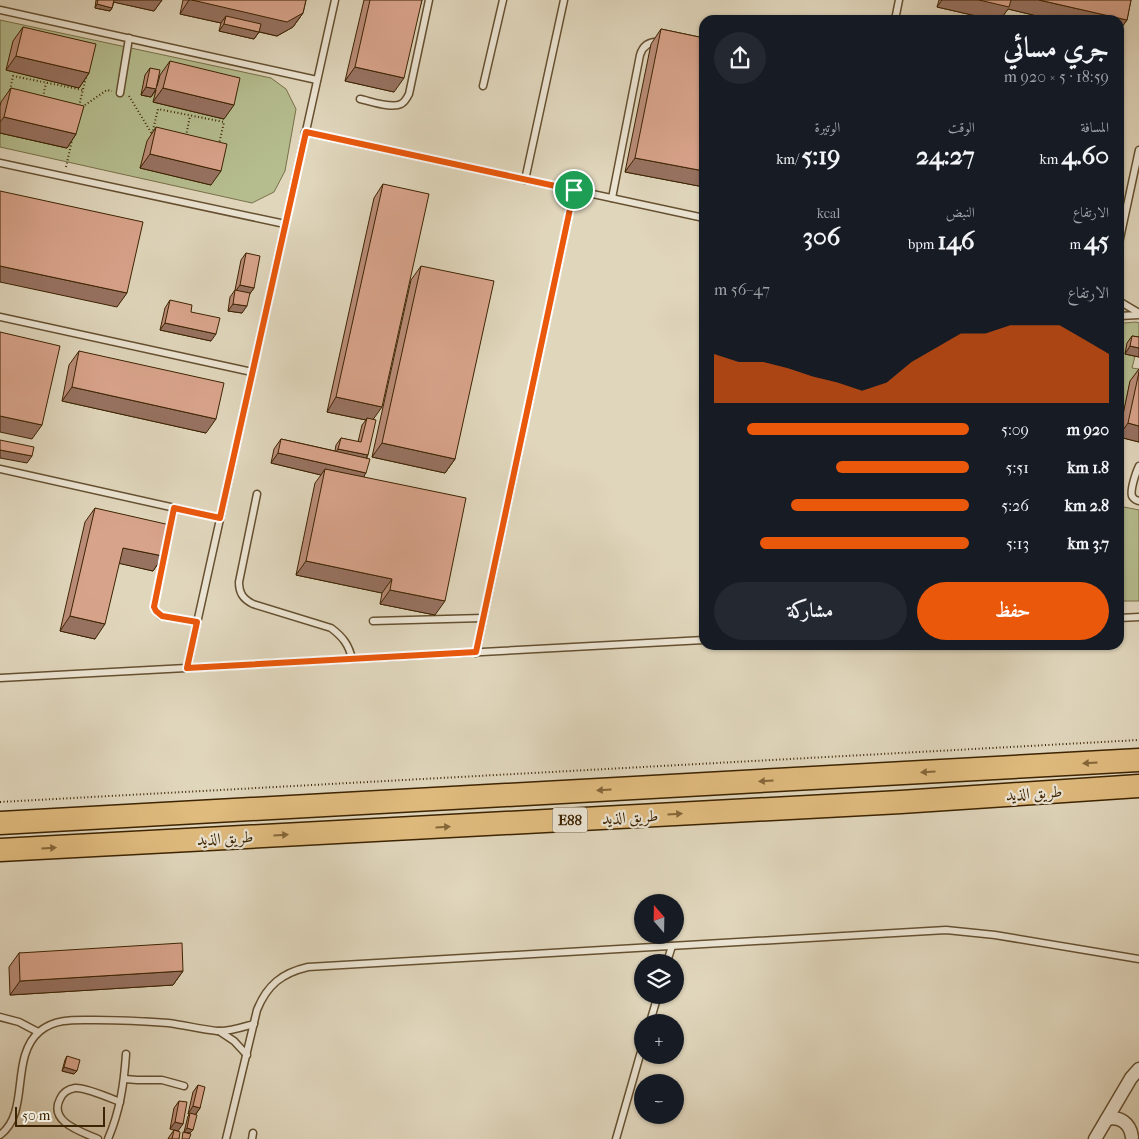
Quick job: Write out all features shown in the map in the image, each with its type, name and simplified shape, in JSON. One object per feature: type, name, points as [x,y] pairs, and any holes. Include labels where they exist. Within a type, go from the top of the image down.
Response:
[{"type":"highway","name":"طريق الذيد","points":[[0,823],[1139,760]]},
{"type":"highway","name":"طريق الذيد","points":[[0,850],[900,802],[1139,786]]},
{"type":"street","points":[[1095,1139],[1135,1073],[1134,1067],[1139,1060]]},
{"type":"street","points":[[1107,1119],[1122,1120],[1129,1127],[1131,1138]]},
{"type":"street","points":[[1131,1138],[1139,1125]]},
{"type":"lane","points":[[187,668],[335,0]]},
{"type":"lane","points":[[360,98],[390,105],[402,104],[406,100],[409,94],[429,0]]},
{"type":"lane","points":[[483,86],[503,0]]},
{"type":"lane","points":[[526,180],[564,0]]},
{"type":"lane","points":[[896,15],[900,0]]},
{"type":"lane","points":[[0,10],[317,80]]},
{"type":"lane","points":[[120,93],[129,38]]},
{"type":"lane","points":[[612,198],[642,50],[654,41],[668,43]]},
{"type":"lane","points":[[306,132],[699,217]]},
{"type":"lane","points":[[1124,223],[1137,170],[1139,150]]},
{"type":"lane","points":[[0,163],[285,224]]},
{"type":"lane","points":[[476,652],[574,190]]},
{"type":"lane","points":[[1124,305],[1139,314]]},
{"type":"lane","points":[[1124,316],[1139,314]]},
{"type":"lane","points":[[0,317],[252,372]]},
{"type":"lane","points":[[1139,466],[1132,493],[1134,499],[1139,502]]},
{"type":"lane","points":[[0,469],[220,518]]},
{"type":"lane","points":[[257,494],[239,582],[241,596],[253,604],[331,628],[346,641],[352,659]]},
{"type":"lane","points":[[174,508],[154,607],[162,616],[197,622]]},
{"type":"lane","points":[[1124,618],[1139,617]]},
{"type":"lane","points":[[373,621],[483,618]]},
{"type":"lane","points":[[0,678],[699,640]]},
{"type":"lane","points":[[226,1139],[261,1002],[276,981],[291,972],[308,967],[946,930],[987,933],[1139,959]]},
{"type":"lane","points":[[670,954],[672,946]]},
{"type":"lane","points":[[0,1017],[18,1022],[38,1032]]},
{"type":"lane","points":[[0,1135],[8,1128],[14,1116],[25,1053],[30,1042],[38,1032],[50,1025],[63,1020],[138,1021],[167,1023],[219,1031],[254,1024]]},
{"type":"lane","points":[[219,1031],[234,1042],[247,1056]]},
{"type":"lane","points":[[108,1139],[125,1079],[126,1054]]},
{"type":"lane","points":[[616,1139],[637,1064]]},
{"type":"lane","points":[[125,1079],[162,1080],[184,1086]]},
{"type":"lane","points":[[98,1139],[70,1126],[62,1119],[58,1110],[59,1100],[70,1089],[80,1088],[120,1102]]},
{"type":"path","points":[[86,73],[78,110],[107,90],[129,96],[155,139]]},
{"type":"path","points":[[9,94],[13,76],[83,90]]},
{"type":"path","points":[[42,101],[46,82]]},
{"type":"path","points":[[152,134],[158,109],[224,122],[218,150]]},
{"type":"path","points":[[185,143],[190,115]]},
{"type":"path","points":[[64,177],[72,138]]},
{"type":"path","points":[[0,802],[1139,740]]},
{"type":"green space","points":[[0,20],[271,78],[286,89],[296,109],[285,171],[274,192],[252,203],[0,147],[0,133],[66,148],[0,106]],"holes":[[[160,75],[224,119],[154,102]]]},
{"type":"green space","points":[[1124,323],[1139,323],[1139,345],[1125,353],[1135,356],[1132,368],[1139,369],[1130,382],[1124,410]]},
{"type":"green space","points":[[1124,507],[1139,510],[1139,601],[1124,601]]},
{"type":"building","points":[[98,0],[114,0],[112,8],[97,4]]},
{"type":"building","points":[[192,0],[306,0],[303,13],[287,22]]},
{"type":"building","points":[[370,0],[422,0],[404,78],[355,67]]},
{"type":"building","points":[[979,0],[1011,0],[1009,7]]},
{"type":"building","points":[[1039,0],[1131,0],[1127,20],[1124,19],[1124,15],[1105,15]]},
{"type":"building","points":[[226,16],[261,24],[259,32],[224,24]]},
{"type":"building","points":[[23,27],[96,44],[89,73],[16,56]]},
{"type":"building","points":[[661,29],[699,37],[699,170],[635,158]]},
{"type":"building","points":[[170,61],[240,78],[234,105],[163,88]]},
{"type":"building","points":[[150,68],[160,70],[156,89],[146,87]]},
{"type":"building","points":[[11,88],[84,106],[76,134],[4,117]]},
{"type":"building","points":[[156,127],[227,144],[221,171],[150,154]]},
{"type":"building","points":[[383,184],[429,194],[382,407],[336,397]]},
{"type":"building","points":[[0,191],[143,222],[127,293],[0,266]]},
{"type":"building","points":[[246,253],[260,256],[254,288],[240,285]]},
{"type":"building","points":[[421,266],[494,281],[455,459],[382,443]]},
{"type":"building","points":[[235,290],[250,293],[247,306],[233,304]]},
{"type":"building","points":[[170,300],[192,305],[191,312],[220,318],[216,334],[165,323]]},
{"type":"building","points":[[0,332],[60,346],[42,425],[0,416]]},
{"type":"building","points":[[1132,336],[1139,337],[1139,348],[1130,346]]},
{"type":"building","points":[[79,351],[224,383],[216,419],[72,387]]},
{"type":"building","points":[[1139,372],[1139,426],[1128,423]]},
{"type":"building","points":[[367,418],[376,420],[368,455],[338,449],[341,438],[361,442]]},
{"type":"building","points":[[281,439],[370,459],[366,473],[278,453]]},
{"type":"building","points":[[0,440],[34,447],[32,456],[0,450]]},
{"type":"building","points":[[325,469],[466,498],[445,601],[390,590],[392,579],[306,561]]},
{"type":"building","points":[[95,508],[170,525],[163,556],[123,548],[105,624],[70,616]]},
{"type":"building","points":[[182,943],[183,971],[20,981],[19,953]]},
{"type":"building","points":[[67,1056],[80,1060],[77,1071],[64,1067]]},
{"type":"building","points":[[198,1085],[205,1087],[200,1108],[193,1106]]},
{"type":"building","points":[[179,1101],[187,1102],[183,1124],[175,1122]]},
{"type":"building","points":[[190,1113],[197,1115],[193,1130],[187,1128]]},
{"type":"building","points":[[174,1130],[180,1132],[179,1139],[172,1139]]},
{"type":"building","points":[[183,1132],[191,1134],[189,1139],[182,1139]]},
{"type":"route","points":[[306,132],[574,190],[476,652],[187,668],[197,622],[162,616],[158,614],[154,607],[174,508],[220,518],[306,132]]}]
